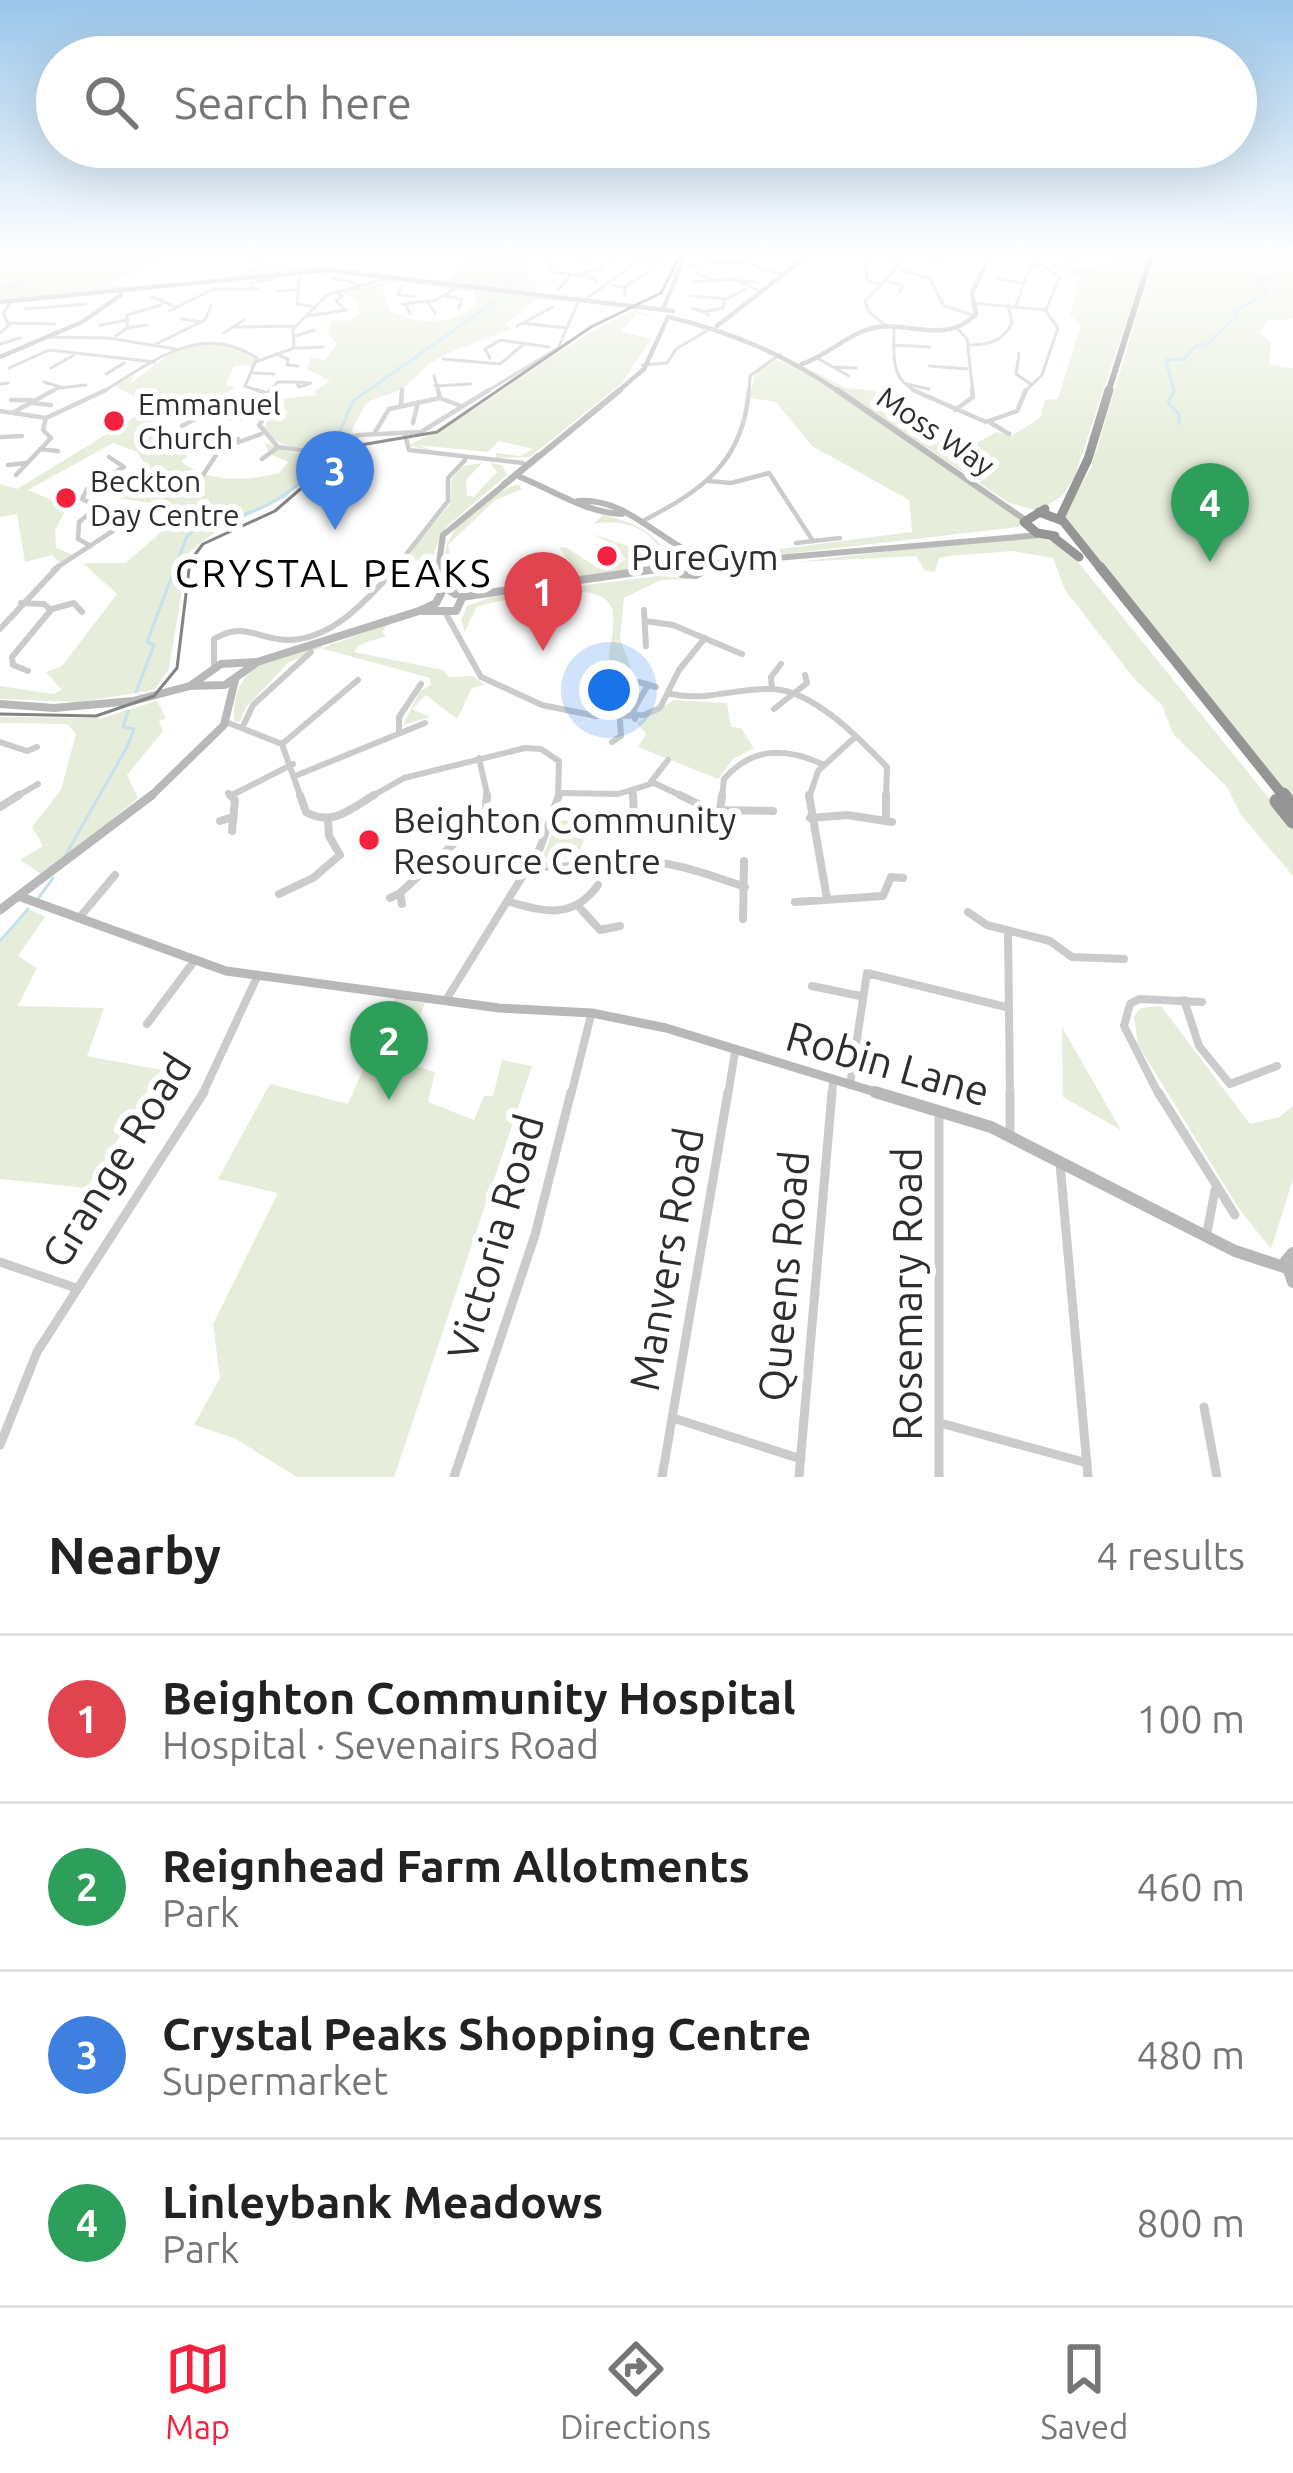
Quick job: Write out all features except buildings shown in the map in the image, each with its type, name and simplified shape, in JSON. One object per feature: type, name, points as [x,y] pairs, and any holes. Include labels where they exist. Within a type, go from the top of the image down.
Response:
[{"type":"highway","points":[[1047,536],[1063,523],[1067,497],[1088,458],[1130,325]]},
{"type":"highway","points":[[1030,517],[1067,497]]},
{"type":"highway","points":[[1030,517],[1063,523],[1293,808]]},
{"type":"highway","points":[[1030,517],[1047,536],[1079,557],[1293,821]]},
{"type":"street","points":[[0,357],[70,325]]},
{"type":"street","points":[[112,338],[121,325]]},
{"type":"street","points":[[156,344],[196,325]]},
{"type":"street","points":[[224,333],[236,325]]},
{"type":"street","points":[[520,325],[566,328]]},
{"type":"street","points":[[202,475],[212,468],[220,449],[261,434],[278,447],[308,451],[374,434],[405,435],[429,428],[561,346],[566,325]]},
{"type":"street","points":[[440,606],[444,587],[435,557],[439,541],[634,376],[646,361],[661,325]]},
{"type":"street","name":"Moss Way","points":[[708,325],[800,365],[1030,517]]},
{"type":"street","points":[[889,325],[894,371],[902,384],[1009,434]]},
{"type":"street","points":[[800,365],[838,351],[855,333],[962,325]]},
{"type":"street","points":[[968,345],[1002,339],[1011,325]]},
{"type":"street","points":[[991,423],[1014,413],[1042,375],[1058,331],[1054,325]]},
{"type":"street","points":[[233,327],[260,333],[295,326],[294,348]]},
{"type":"street","points":[[646,361],[668,361],[676,349],[711,326]]},
{"type":"street","points":[[956,410],[972,399],[968,345],[957,328]]},
{"type":"street","points":[[296,336],[314,330]]},
{"type":"street","points":[[50,337],[112,338],[177,349],[225,342],[248,349],[258,361]]},
{"type":"street","points":[[0,344],[20,338]]},
{"type":"street","points":[[448,360],[474,367],[499,364],[518,356],[526,343]]},
{"type":"street","points":[[105,358],[129,344]]},
{"type":"street","points":[[490,358],[485,349],[489,344],[549,347]]},
{"type":"street","points":[[892,345],[930,347]]},
{"type":"street","points":[[258,361],[294,348],[322,347]]},
{"type":"street","points":[[0,411],[46,418],[177,349]]},
{"type":"street","points":[[9,368],[43,351],[155,362]]},
{"type":"street","points":[[51,368],[76,353]]},
{"type":"street","points":[[1019,353],[1016,374],[1032,385]]},
{"type":"street","points":[[641,522],[685,503],[708,481],[746,427],[750,376],[780,354]]},
{"type":"street","points":[[280,356],[288,359],[287,365],[298,366]]},
{"type":"street","points":[[819,359],[849,376]]},
{"type":"street","points":[[106,374],[127,361]]},
{"type":"street","points":[[258,361],[245,386],[279,399],[262,417],[261,434]]},
{"type":"street","points":[[499,364],[512,373]]},
{"type":"street","points":[[929,366],[968,369]]},
{"type":"street","points":[[832,367],[856,368]]},
{"type":"street","points":[[254,373],[296,382]]},
{"type":"street","points":[[268,392],[275,379]]},
{"type":"street","points":[[440,398],[433,381],[471,384]]},
{"type":"street","points":[[44,382],[60,388]]},
{"type":"street","points":[[0,384],[8,383]]},
{"type":"street","points":[[902,384],[929,389]]},
{"type":"street","points":[[13,413],[60,388],[86,385]]},
{"type":"street","points":[[249,398],[260,390]]},
{"type":"street","points":[[400,391],[401,404]]},
{"type":"street","points":[[374,434],[384,412],[401,404],[440,398],[461,406]]},
{"type":"street","points":[[11,400],[51,405]]},
{"type":"street","points":[[417,419],[418,402]]},
{"type":"street","points":[[240,410],[248,410],[244,417]]},
{"type":"street","points":[[167,411],[262,417]]},
{"type":"street","points":[[182,426],[201,416]]},
{"type":"street","points":[[16,475],[52,437],[43,430],[46,418]]},
{"type":"street","points":[[405,435],[404,445],[410,450],[524,466],[541,487]]},
{"type":"street","points":[[0,436],[22,436]]},
{"type":"street","points":[[196,444],[217,437],[238,439]]},
{"type":"street","points":[[262,459],[278,447]]},
{"type":"street","points":[[40,449],[58,451]]},
{"type":"street","points":[[0,629],[48,573],[117,529],[121,520],[84,503],[85,492],[124,467],[109,457]]},
{"type":"street","points":[[214,678],[218,656],[214,639],[233,628],[256,628],[279,639],[298,639],[361,604],[448,502],[447,481],[465,460]]},
{"type":"street","points":[[458,467],[480,460]]},
{"type":"street","points":[[504,462],[515,477],[626,514],[701,566]]},
{"type":"street","points":[[8,465],[26,463]]},
{"type":"street","points":[[708,481],[731,483],[769,473],[813,541]]},
{"type":"street","points":[[590,505],[609,510]]},
{"type":"street","points":[[91,545],[78,539],[79,522],[96,508]]},
{"type":"street","points":[[1012,535],[1030,517]]},
{"type":"street","points":[[660,572],[685,576],[701,566],[720,563],[1012,535],[1047,536]]},
{"type":"street","points":[[796,543],[840,538]]},
{"type":"street","points":[[674,551],[676,565],[685,576]]},
{"type":"street","points":[[0,704],[88,707],[190,686],[419,611],[480,596],[660,572],[688,559]]},
{"type":"street","points":[[444,587],[460,601]]},
{"type":"street","points":[[440,606],[460,601]]},
{"type":"street","points":[[456,624],[460,601]]},
{"type":"street","points":[[21,603],[44,604],[51,610]]},
{"type":"street","points":[[51,610],[74,603],[82,612]]},
{"type":"street","points":[[440,606],[456,624],[470,662],[486,681],[620,721],[658,710],[678,671],[705,638]]},
{"type":"street","points":[[28,671],[14,665],[12,656],[46,622],[51,610]]},
{"type":"street","points":[[644,610],[646,646]]},
{"type":"street","points":[[0,616],[12,616]]},
{"type":"street","points":[[645,621],[742,654]]},
{"type":"street","points":[[243,726],[253,705],[311,652]]},
{"type":"street","points":[[218,656],[235,670]]},
{"type":"street","points":[[772,689],[771,677],[781,664]]},
{"type":"street","points":[[214,678],[235,670]]},
{"type":"street","points":[[0,910],[194,756],[226,722],[235,670]]},
{"type":"street","points":[[774,710],[808,681],[805,675]]},
{"type":"street","points":[[214,678],[231,693]]},
{"type":"street","points":[[282,744],[358,680]]},
{"type":"street","points":[[635,719],[634,709],[652,686],[639,682]]},
{"type":"street","points":[[398,731],[399,717],[421,684]]},
{"type":"street","points":[[670,694],[718,700],[772,689],[792,694],[855,738],[890,772],[889,822],[810,818]]},
{"type":"street","points":[[612,742],[624,736],[620,721]]},
{"type":"street","points":[[226,722],[282,744],[306,812],[328,820],[398,780],[531,747],[554,756],[563,772],[562,793],[528,864],[446,1000]]},
{"type":"street","points":[[295,776],[398,731],[423,726]]},
{"type":"street","points":[[827,899],[820,878],[821,845],[810,818],[810,790],[822,764],[855,738]]},
{"type":"street","points":[[0,742],[24,755],[38,747]]},
{"type":"street","points":[[720,812],[724,778],[751,755],[787,752],[822,764]]},
{"type":"street","points":[[402,904],[395,895],[484,815],[488,798],[479,758]]},
{"type":"street","points":[[562,793],[631,791],[650,783],[668,760]]},
{"type":"street","points":[[232,831],[231,793],[292,764]]},
{"type":"street","points":[[650,783],[720,812],[773,811]]},
{"type":"street","points":[[0,807],[38,784]]},
{"type":"street","points":[[631,791],[637,806],[634,818]]},
{"type":"street","points":[[749,810],[752,825]]},
{"type":"street","points":[[220,820],[233,818]]},
{"type":"street","points":[[279,894],[303,884],[340,855],[328,820]]},
{"type":"street","points":[[528,864],[554,868],[624,860],[682,865],[746,887]]},
{"type":"street","points":[[743,919],[744,861]]},
{"type":"street","points":[[78,920],[115,875]]},
{"type":"street","points":[[795,902],[883,896],[891,877],[903,878]]},
{"type":"street","points":[[507,901],[551,913],[580,908],[598,885]]},
{"type":"street","name":"Robin Lane","points":[[21,897],[195,960],[258,975],[592,1013],[666,1028],[1010,1135],[1207,1237],[1286,1268]]},
{"type":"street","points":[[580,908],[600,930],[620,926]]},
{"type":"street","points":[[968,912],[1008,931],[1050,941],[1072,957],[1124,959]]},
{"type":"street","points":[[1008,931],[1010,1135]]},
{"type":"street","points":[[147,1024],[195,960]]},
{"type":"street","points":[[850,1085],[867,973],[1006,1007]]},
{"type":"street","name":"Grange Road","points":[[0,1445],[28,1368],[181,1127],[258,975]]},
{"type":"street","points":[[812,986],[860,996]]},
{"type":"street","points":[[1202,1002],[1139,999],[1130,1004],[1124,1026],[1138,1059],[1215,1190],[1235,1215]]},
{"type":"street","points":[[1184,1000],[1199,1046],[1237,1092],[1277,1066]]},
{"type":"street","name":"Victoria Road","points":[[454,1477],[535,1234],[592,1013]]},
{"type":"street","name":"Manvers Road","points":[[662,1477],[735,1052]]},
{"type":"street","name":"Queens Road","points":[[799,1477],[833,1081]]},
{"type":"street","name":"Rosemary Road","points":[[939,1111],[940,1477]]},
{"type":"street","points":[[940,1423],[1088,1470],[1059,1160]]},
{"type":"street","points":[[1207,1237],[1215,1190]]},
{"type":"street","points":[[1292,1251],[1286,1268],[1293,1282]]},
{"type":"street","points":[[0,1262],[76,1288]]},
{"type":"street","points":[[1204,1407],[1217,1477]]},
{"type":"street","points":[[673,1418],[801,1460]]},
{"type":"green space","points":[[331,325],[513,328],[444,356],[402,389],[368,403],[351,432],[356,434],[307,447],[285,445],[263,430],[280,399],[317,395],[314,391],[330,381],[307,369],[311,357],[325,360],[337,344],[328,334]]},
{"type":"green space","points":[[603,325],[626,325],[621,331],[651,339],[622,383],[530,457],[496,458],[496,453],[520,456],[533,449],[499,441],[488,452],[417,445],[447,455],[408,445],[465,415]]},
{"type":"green space","points":[[1081,325],[1125,325],[1074,478],[1062,496],[1038,511],[1009,503],[807,367],[845,388],[871,390],[976,443],[997,432],[1011,436],[1040,418],[1045,400],[1058,399]]},
{"type":"green space","points":[[1134,325],[1265,325],[1260,333],[1271,343],[1269,364],[1293,368],[1293,800],[1063,517],[1091,468]]},
{"type":"green space","points":[[195,345],[238,346],[256,364],[251,375],[250,365],[234,366],[226,385],[236,388],[208,401],[161,402],[155,406],[164,407],[151,411],[162,434],[178,437],[168,440],[188,456],[181,461],[215,477],[241,479],[279,473],[288,462],[270,454],[264,442],[294,453],[336,450],[285,498],[215,532],[188,553],[169,669],[154,690],[80,702],[0,699],[0,686],[53,694],[62,690],[46,672],[62,666],[117,594],[83,563],[126,563],[162,531],[159,521],[179,515],[169,506],[112,497],[146,465],[137,452],[113,443],[28,490],[59,503],[71,500],[55,530],[56,548],[73,555],[60,563],[52,555],[25,562],[17,514],[0,517],[0,484],[17,489],[130,420],[142,410],[134,396],[114,386],[135,375],[128,385],[170,354]]},
{"type":"green space","points":[[772,360],[792,365],[856,402],[1020,519],[1019,527],[759,557],[757,552],[912,532],[909,500],[812,446],[776,402],[750,398],[755,373]]},
{"type":"green space","points":[[482,463],[466,480],[467,495],[474,497],[497,472],[490,463],[502,465],[507,475],[446,527],[431,559],[409,560],[407,555],[450,504],[452,478],[463,466]]},
{"type":"green space","points":[[518,484],[522,489],[495,500],[448,545],[455,579],[492,587],[521,584],[556,564],[557,575],[578,572],[559,548],[566,547],[598,568],[626,560],[615,545],[592,534],[631,547],[644,563],[663,561],[646,533],[626,524],[594,524],[603,515],[642,529],[659,543],[673,562],[469,595],[449,588],[444,554],[450,539],[459,524],[486,500]]},
{"type":"green space","points":[[1014,536],[1050,541],[1078,562],[1293,828],[1293,876],[1241,815],[1227,787],[1173,734],[1162,705],[1136,681],[1065,590],[1053,558],[1012,551],[949,556],[939,558],[935,572],[925,571],[916,556],[798,562]]},
{"type":"green space","points":[[658,576],[696,579],[661,580],[624,598],[620,639],[631,668],[603,714],[596,712],[614,684],[609,668],[613,616],[604,599],[571,591],[528,595],[476,607],[465,632],[461,620],[467,606],[491,597]]},
{"type":"green space","points":[[388,624],[382,632],[386,636],[359,645],[354,652],[443,670],[449,677],[473,676],[485,685],[472,688],[457,719],[426,695],[412,709],[430,717],[403,725],[420,691],[431,685],[430,678],[320,648],[288,663],[245,708],[240,722],[234,721],[240,686],[259,665]]},
{"type":"green space","points":[[674,700],[727,703],[731,727],[741,728],[754,748],[733,759],[718,779],[638,747],[646,734],[637,723]]},
{"type":"green space","points":[[157,701],[166,718],[159,721],[163,731],[127,775],[138,798],[44,876],[20,860],[43,846],[32,827],[61,790],[76,734],[67,724],[0,723],[0,717],[102,718]]},
{"type":"green space","points":[[558,820],[600,823],[599,834],[585,836],[578,857],[541,860]]},
{"type":"green space","points":[[28,909],[45,917],[18,956],[37,968],[18,1006],[104,1008],[87,1056],[161,1070],[87,1188],[0,1179],[0,942]]},
{"type":"green space","points":[[395,998],[425,1003],[402,1062],[435,1072],[428,1102],[474,1120],[484,1096],[493,1096],[502,1060],[532,1066],[394,1477],[297,1477],[234,1438],[194,1425],[220,1378],[213,1324],[278,1193],[218,1179],[270,1084],[348,1104]]},
{"type":"green space","points":[[1161,1006],[1250,1124],[1279,1117],[1293,1106],[1293,1179],[1271,1249],[1240,1210],[1138,1045],[1134,1016],[1141,1008]]},
{"type":"green space","points":[[1062,1027],[1121,1130],[1063,1097]]},
{"type":"waterway","points":[[337,438],[353,401],[461,325]]},
{"type":"waterway","points":[[1179,424],[1179,414],[1168,403],[1174,391],[1166,360],[1184,359],[1227,325]]},
{"type":"waterway","points":[[136,692],[154,645],[147,642],[187,536],[279,498],[313,471],[331,449]]},
{"type":"waterway","points":[[65,856],[127,747],[134,729],[123,727],[128,711]]},
{"type":"waterway","points":[[37,900],[53,878]]},
{"type":"waterway","points":[[0,941],[28,909]]},
{"type":"tram line","points":[[0,714],[96,716],[154,696],[177,668],[190,561],[203,544],[275,511],[349,447],[437,432],[595,325]]},
{"type":"place","name":"Emmanuel Church","points":[[114,421]]},
{"type":"place","name":"Beckton Day Centre","points":[[66,498]]},
{"type":"place","name":"Crystal Peaks Shopping Centre","points":[[335,530]]},
{"type":"place","name":"PureGym","points":[[607,556]]},
{"type":"place","name":"Linleybank Meadows","points":[[1210,562]]},
{"type":"place","name":"Beighton Community Hospital","points":[[543,651]]},
{"type":"place","name":"Beighton Community Resource Centre","points":[[369,840]]},
{"type":"place","name":"Reignhead Farm Allotments","points":[[389,1100]]},
{"type":"district","name":"CRYSTAL PEAKS","points":[[334,572]]}]
